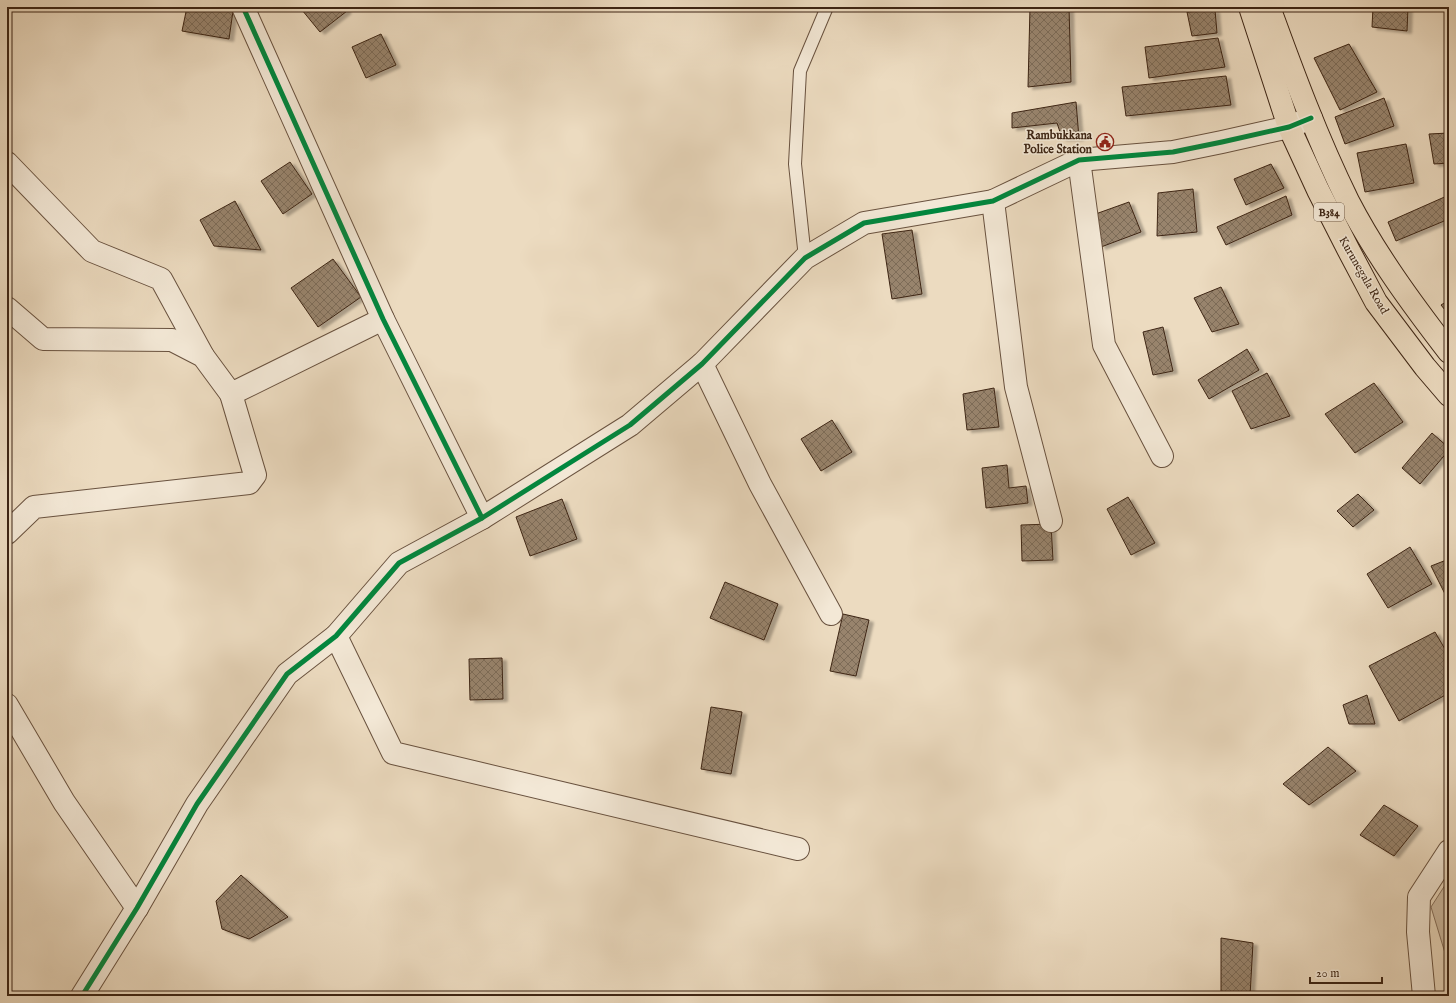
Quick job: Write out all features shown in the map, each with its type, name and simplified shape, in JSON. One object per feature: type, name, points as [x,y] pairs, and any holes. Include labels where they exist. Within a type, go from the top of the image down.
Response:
[{"type":"main road","name":"Kurunegala Road","points":[[1250,7],[1289,127],[1318,190],[1376,302],[1425,367],[1449,395]]},
{"type":"main road","name":"Kurunegala Road","points":[[1270,7],[1311,118],[1348,201],[1375,248],[1449,352]]},
{"type":"street","points":[[243,7],[383,319],[482,518]]},
{"type":"street","points":[[82,996],[138,908],[197,804],[287,674],[336,636],[399,563],[482,518],[630,425],[702,364],[805,258],[864,222],[993,201],[1078,160],[1173,152],[1289,127],[1311,118]]},
{"type":"street","points":[[1078,160],[1104,345],[1162,456]]},
{"type":"street","points":[[7,163],[92,251],[161,279],[203,356],[231,394],[255,475],[249,484],[34,507],[7,533]]},
{"type":"street","points":[[993,201],[1016,386],[1051,521]]},
{"type":"street","points":[[7,308],[43,339],[172,340],[203,356]]},
{"type":"street","points":[[231,394],[383,319]]},
{"type":"street","points":[[702,364],[760,484],[831,614]]},
{"type":"street","points":[[336,636],[393,753],[798,849]]},
{"type":"street","points":[[7,705],[64,802],[138,908]]},
{"type":"street","points":[[1424,996],[1418,932],[1419,897],[1449,851]]},
{"type":"lane","points":[[805,258],[795,164],[800,71],[827,7]]},
{"type":"shaded area","points":[[1449,879],[1449,966],[1431,907]]},
{"type":"building","points":[[187,7],[213,7],[233,11],[229,39],[182,31]]},
{"type":"building","points":[[306,7],[344,7],[347,11],[320,32],[302,10]]},
{"type":"building","points":[[1030,7],[1069,7],[1071,82],[1028,87]]},
{"type":"building","points":[[1373,7],[1408,7],[1407,31],[1372,27]]},
{"type":"building","points":[[1215,10],[1217,33],[1192,36],[1187,12]]},
{"type":"building","points":[[381,34],[396,65],[366,78],[352,47]]},
{"type":"building","points":[[1218,38],[1225,67],[1149,78],[1145,47]]},
{"type":"building","points":[[1349,44],[1377,92],[1340,110],[1314,58]]},
{"type":"building","points":[[1226,76],[1231,105],[1126,116],[1122,87]]},
{"type":"building","points":[[1384,98],[1394,126],[1345,144],[1335,117]]},
{"type":"building","points":[[1076,102],[1079,138],[1062,138],[1057,123],[1012,128],[1012,113]]},
{"type":"building","points":[[1449,133],[1449,163],[1434,164],[1429,134]]},
{"type":"building","points":[[1406,144],[1414,183],[1365,192],[1357,153]]},
{"type":"building","points":[[290,162],[312,194],[283,214],[261,181]]},
{"type":"building","points":[[1271,164],[1284,188],[1246,205],[1234,179]]},
{"type":"building","points":[[1193,189],[1197,232],[1157,236],[1158,193]]},
{"type":"building","points":[[1449,195],[1449,219],[1396,241],[1388,222]]},
{"type":"building","points":[[1286,196],[1292,215],[1226,245],[1217,227]]},
{"type":"building","points":[[235,201],[261,250],[214,246],[200,220]]},
{"type":"building","points":[[1129,202],[1141,232],[1101,247],[1090,216]]},
{"type":"building","points":[[912,230],[922,294],[892,299],[882,234]]},
{"type":"building","points":[[333,259],[361,297],[318,327],[291,288]]},
{"type":"building","points":[[1221,287],[1239,324],[1212,332],[1194,298]]},
{"type":"building","points":[[1449,300],[1449,315],[1441,305]]},
{"type":"building","points":[[1163,327],[1173,371],[1153,375],[1143,332]]},
{"type":"building","points":[[1247,349],[1259,370],[1209,399],[1198,380]]},
{"type":"building","points":[[1267,373],[1290,416],[1251,429],[1232,391]]},
{"type":"building","points":[[1374,383],[1403,422],[1355,453],[1325,414]]},
{"type":"building","points":[[994,388],[999,427],[967,430],[963,394]]},
{"type":"building","points":[[832,420],[852,452],[821,471],[801,439]]},
{"type":"building","points":[[1432,433],[1449,448],[1449,450],[1420,484],[1402,468]]},
{"type":"building","points":[[1007,465],[1009,488],[1026,486],[1028,503],[986,508],[982,468]]},
{"type":"building","points":[[1358,494],[1374,510],[1353,527],[1337,511]]},
{"type":"building","points":[[1128,497],[1155,543],[1131,555],[1107,509]]},
{"type":"building","points":[[562,499],[577,539],[530,556],[516,517]]},
{"type":"building","points":[[1051,524],[1053,560],[1022,561],[1021,525]]},
{"type":"building","points":[[1410,547],[1432,584],[1388,608],[1367,574]]},
{"type":"building","points":[[1449,559],[1449,602],[1431,566]]},
{"type":"building","points":[[725,582],[778,604],[764,640],[710,618]]},
{"type":"building","points":[[843,614],[869,620],[856,676],[830,671]]},
{"type":"building","points":[[1435,632],[1449,656],[1449,693],[1399,721],[1369,666]]},
{"type":"building","points":[[502,658],[503,699],[470,700],[469,659]]},
{"type":"building","points":[[1367,695],[1375,724],[1349,724],[1343,705]]},
{"type":"building","points":[[711,707],[742,712],[731,774],[701,769]]},
{"type":"building","points":[[1328,747],[1356,771],[1309,805],[1283,784]]},
{"type":"building","points":[[1384,805],[1418,826],[1394,856],[1360,835]]},
{"type":"building","points":[[241,875],[288,917],[249,939],[222,929],[216,901]]},
{"type":"building","points":[[1221,938],[1253,943],[1250,996],[1221,996]]},
{"type":"cycle path","points":[[243,7],[383,319],[482,518]]},
{"type":"cycle path","points":[[82,996],[137,908],[197,804],[287,674],[336,636],[399,563],[482,518],[630,425],[702,364],[805,258],[864,223],[993,201],[1079,160],[1173,152],[1289,127],[1311,118]]},
{"type":"place","name":"Rambukkana Police Station","points":[[1105,142]]}]
